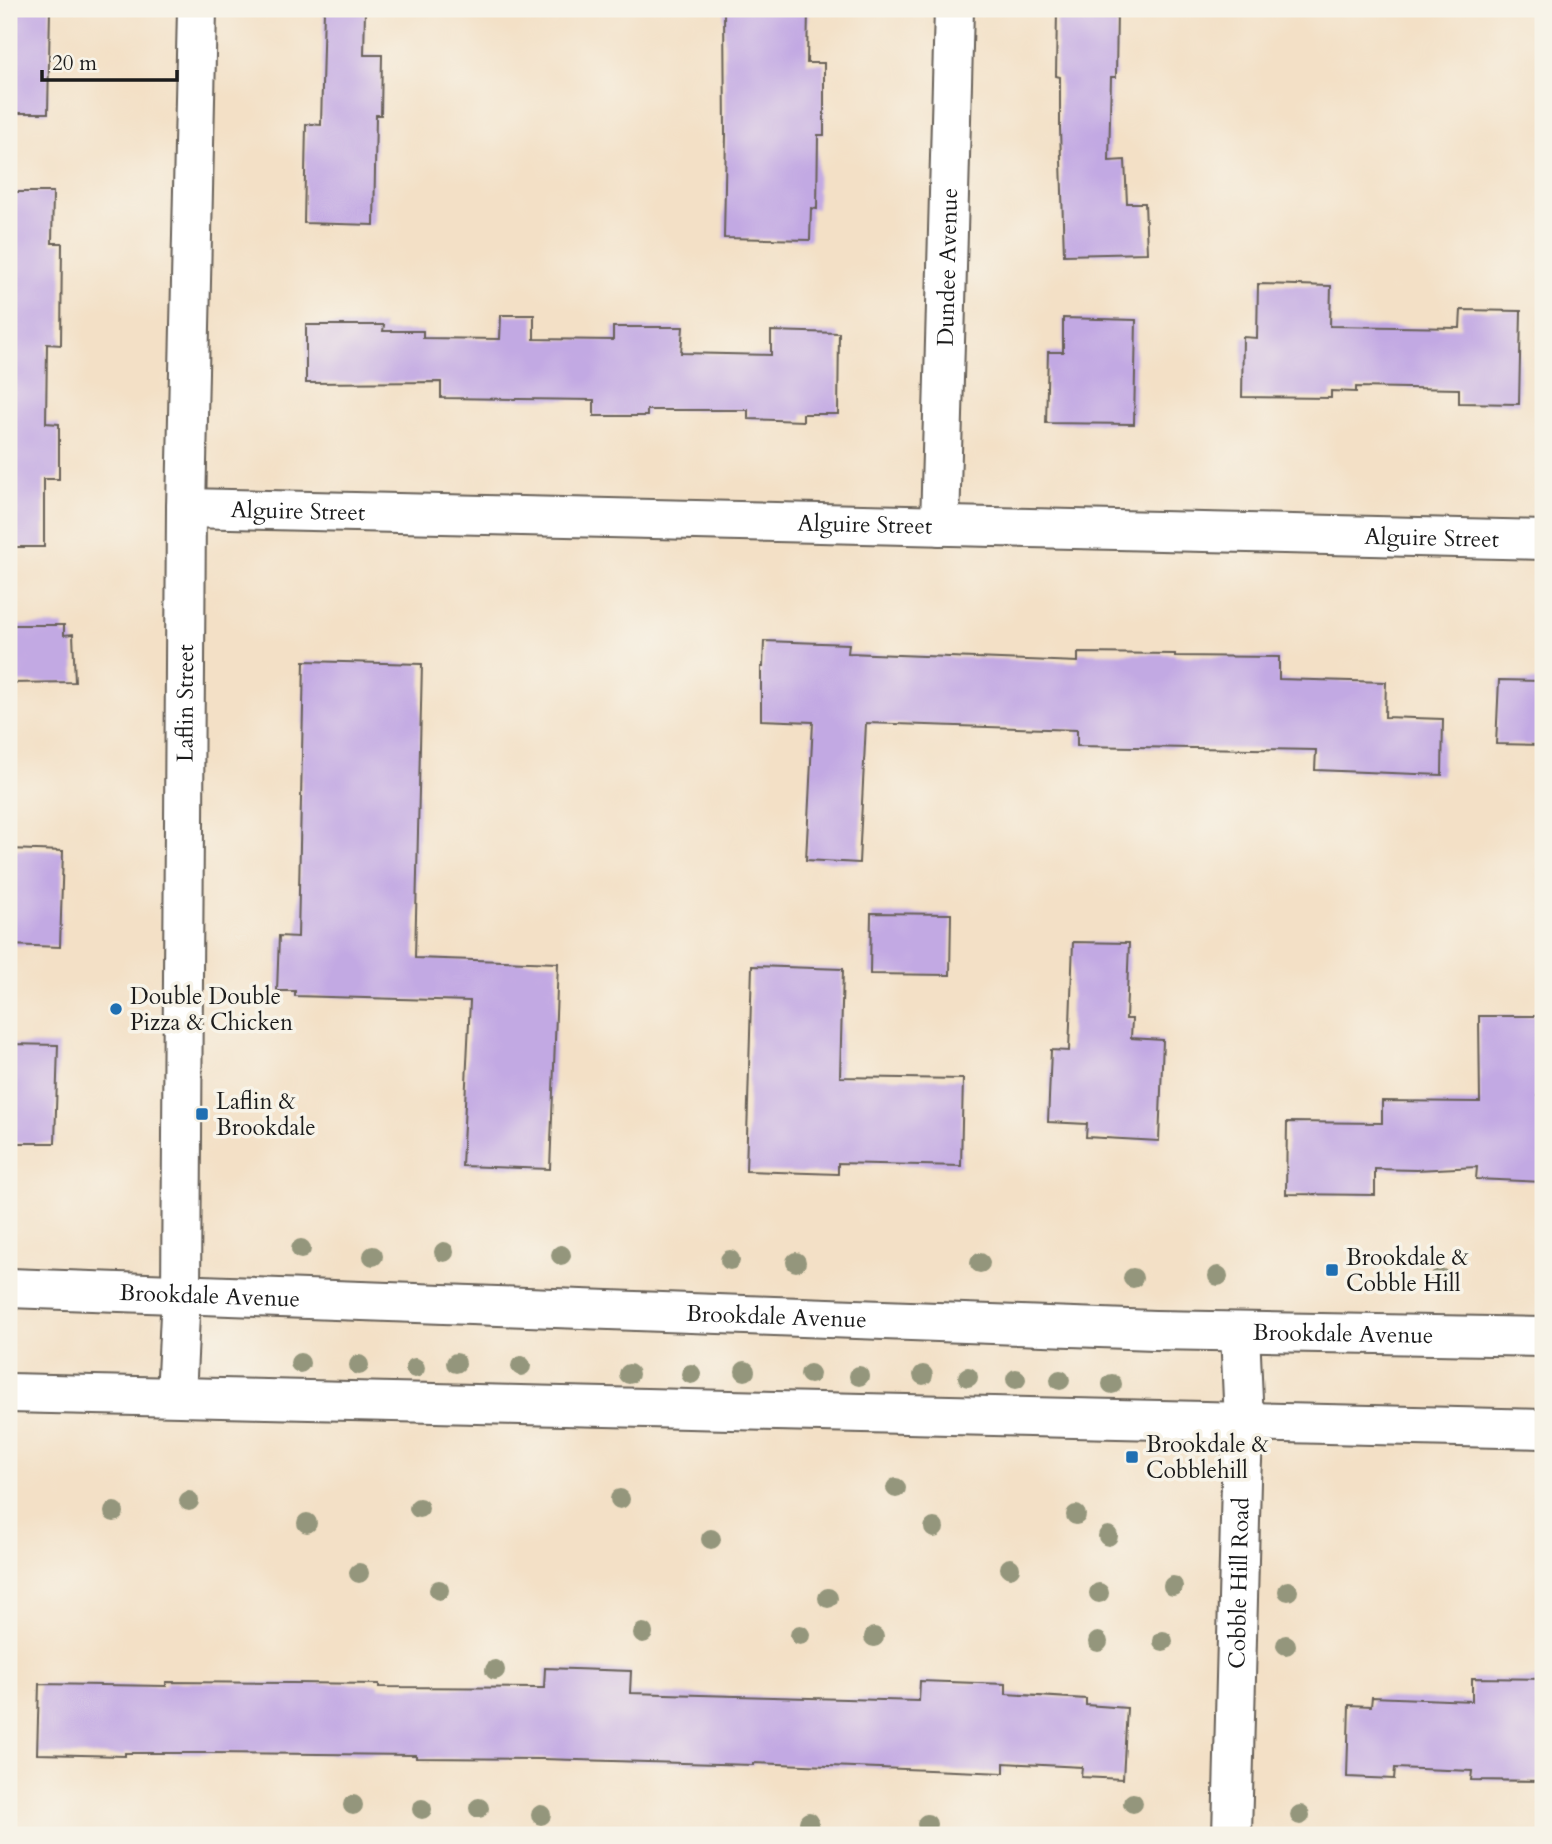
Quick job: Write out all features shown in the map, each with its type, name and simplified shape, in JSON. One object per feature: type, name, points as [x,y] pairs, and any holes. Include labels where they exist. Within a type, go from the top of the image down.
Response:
[{"type":"street","name":"Laflin Street","points":[[176,1396],[181,1294],[186,508],[197,9]]},
{"type":"street","name":"Dundee Avenue","points":[[940,526],[954,9]]},
{"type":"street","name":"Alguire Street","points":[[186,508],[1543,540]]},
{"type":"street","name":"Brookdale Avenue","points":[[9,1288],[1141,1330],[1543,1337]]},
{"type":"street","name":"Cobble Hill Road","points":[[1232,1835],[1244,1422],[1240,1332]]},
{"type":"street","points":[[9,1392],[1543,1429]]},
{"type":"building","points":[[9,9],[50,9],[48,113],[9,113]]},
{"type":"building","points":[[324,9],[365,9],[364,55],[382,55],[381,115],[376,115],[374,225],[304,223],[306,124],[321,125]]},
{"type":"building","points":[[724,9],[808,9],[807,63],[824,63],[824,135],[818,135],[817,209],[811,208],[810,240],[724,238]]},
{"type":"building","points":[[1057,9],[1117,9],[1116,77],[1111,77],[1109,161],[1125,160],[1127,203],[1145,203],[1147,253],[1064,255],[1060,77],[1056,76]]},
{"type":"building","points":[[9,192],[53,192],[52,243],[62,243],[61,345],[47,344],[46,423],[59,424],[59,479],[44,479],[44,547],[9,547]]},
{"type":"building","points":[[1258,284],[1331,286],[1330,326],[1460,328],[1461,310],[1521,311],[1519,404],[1459,403],[1459,389],[1356,387],[1356,392],[1331,391],[1331,398],[1242,397],[1243,337],[1257,338]]},
{"type":"building","points":[[501,315],[534,315],[534,339],[613,340],[613,327],[683,327],[681,353],[771,355],[771,331],[839,333],[838,414],[803,414],[803,421],[748,419],[748,410],[647,410],[647,416],[594,416],[594,400],[441,398],[441,382],[306,383],[306,325],[384,325],[383,331],[423,331],[423,338],[500,339]]},
{"type":"building","points":[[1063,318],[1136,320],[1134,424],[1046,423],[1048,352],[1063,352]]},
{"type":"building","points":[[9,625],[64,625],[64,635],[73,634],[75,682],[9,683]]},
{"type":"building","points":[[764,641],[849,644],[848,653],[1078,662],[1078,653],[1279,657],[1279,679],[1386,682],[1385,717],[1443,719],[1442,775],[1315,770],[1316,750],[1077,746],[1077,730],[866,723],[859,863],[806,860],[813,722],[761,720]]},
{"type":"building","points":[[304,661],[422,664],[415,958],[558,963],[550,1169],[462,1166],[470,1001],[295,996],[295,991],[277,991],[279,936],[298,937]]},
{"type":"building","points":[[1499,680],[1543,681],[1543,745],[1496,744]]},
{"type":"building","points":[[9,849],[63,851],[60,947],[9,945]]},
{"type":"building","points":[[871,913],[951,914],[950,975],[870,974]]},
{"type":"building","points":[[1073,942],[1129,943],[1126,1019],[1132,1019],[1131,1038],[1163,1040],[1159,1141],[1086,1137],[1087,1124],[1048,1122],[1051,1050],[1069,1051]]},
{"type":"building","points":[[752,966],[843,969],[840,1077],[963,1079],[961,1166],[838,1163],[838,1174],[746,1171]]},
{"type":"building","points":[[1479,1016],[1538,1016],[1538,1096],[1543,1097],[1543,1182],[1476,1179],[1477,1167],[1375,1169],[1375,1195],[1286,1194],[1287,1122],[1382,1123],[1382,1101],[1480,1102]]},
{"type":"building","points":[[9,1044],[58,1045],[55,1143],[9,1143]]},
{"type":"building","points":[[545,1668],[631,1671],[630,1693],[919,1701],[920,1681],[1006,1684],[1006,1694],[1086,1699],[1086,1705],[1127,1708],[1123,1779],[1081,1777],[1082,1767],[1004,1763],[1004,1773],[753,1763],[416,1758],[416,1755],[37,1754],[39,1684],[166,1686],[166,1682],[544,1688]]},
{"type":"building","points":[[1472,1678],[1543,1679],[1543,1781],[1471,1780],[1472,1771],[1395,1768],[1394,1779],[1347,1777],[1349,1705],[1371,1706],[1372,1697],[1472,1701]]},
{"type":"place","name":"Double Double Pizza & Chicken","points":[[116,1009]]},
{"type":"place","name":"Laflin & Brookdale","points":[[202,1114]]},
{"type":"place","name":"Brookdale & Cobble Hill","points":[[1332,1270]]},
{"type":"place","name":"Brookdale & Cobblehill","points":[[1132,1457]]}]
